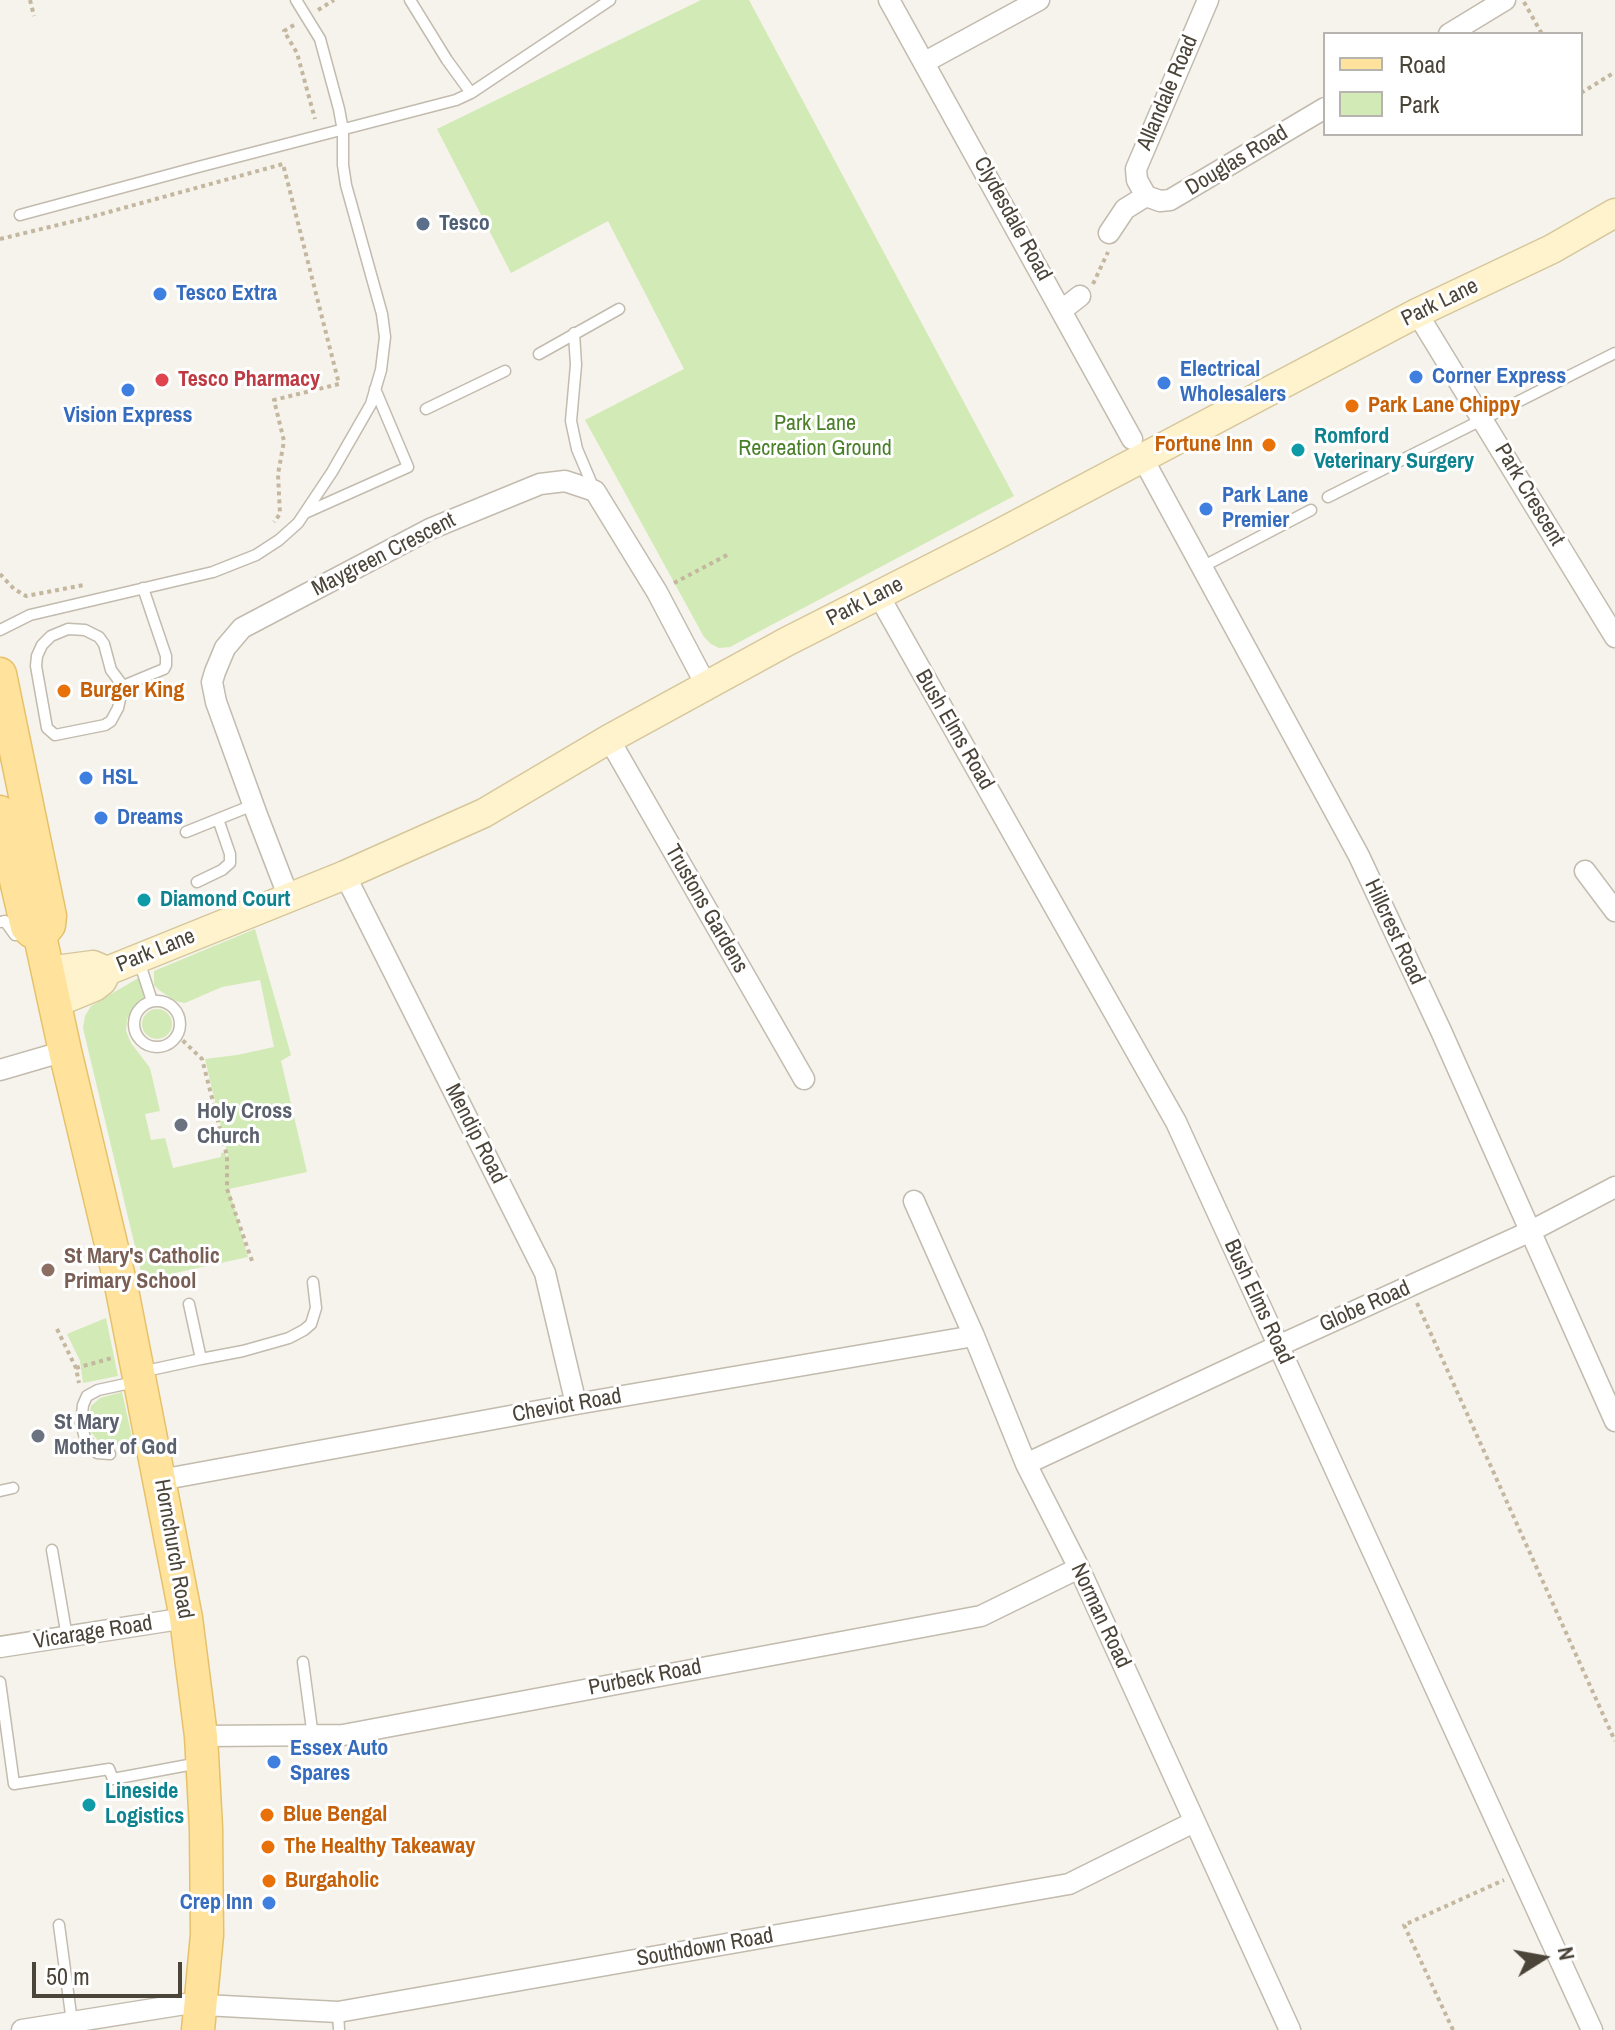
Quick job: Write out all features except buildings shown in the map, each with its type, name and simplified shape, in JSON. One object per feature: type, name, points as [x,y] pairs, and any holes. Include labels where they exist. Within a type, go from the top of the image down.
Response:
[{"type":"main road","name":"Hornchurch Road","points":[[0,674],[50,916],[49,925],[36,934]]},
{"type":"main road","name":"Hornchurch Road","points":[[0,812],[27,927],[36,934],[48,971],[122,1290],[186,1618],[202,1750],[207,1935],[200,2018]]},
{"type":"street","name":"Clydesdale Road","points":[[889,0],[1073,302],[1137,448]]},
{"type":"street","points":[[925,62],[1039,0]]},
{"type":"street","name":"Allandale Road","points":[[1146,196],[1137,180],[1136,169],[1208,0]]},
{"type":"street","points":[[1452,32],[1505,0]]},
{"type":"street","name":"Douglas Road","points":[[1146,196],[1160,201],[1170,200],[1323,109]]},
{"type":"street","points":[[1109,233],[1125,209],[1146,196]]},
{"type":"street","name":"Park Lane","points":[[55,1003],[94,987],[102,981],[107,971],[345,875],[484,813],[609,739],[879,596],[1137,448],[1552,249],[1615,213]]},
{"type":"street","name":"Park Crescent","points":[[1417,313],[1615,637]]},
{"type":"street","name":"Hillcrest Road","points":[[1137,448],[1359,856],[1615,1421]]},
{"type":"street","name":"Maygreen Crescent","points":[[289,898],[216,702],[212,682],[225,648],[242,628],[430,529],[540,484],[565,481],[595,491]]},
{"type":"street","points":[[595,491],[657,592],[706,685]]},
{"type":"street","name":"Bush Elms Road","points":[[879,596],[1176,1122],[1592,2030]]},
{"type":"street","name":"Trustons Gardens","points":[[609,739],[804,1079]]},
{"type":"street","points":[[1585,871],[1615,911]]},
{"type":"street","name":"Mendip Road","points":[[345,875],[545,1273],[576,1404]]},
{"type":"street","name":"Park Lane","points":[[48,971],[93,965],[107,971]]},
{"type":"street","points":[[0,1070],[65,1051]]},
{"type":"street","name":"Globe Road","points":[[1026,1464],[1531,1231],[1615,1187]]},
{"type":"street","name":"Norman Road","points":[[914,1201],[1026,1464],[1079,1568],[1290,2030]]},
{"type":"street","name":"Cheviot Road","points":[[160,1480],[974,1336]]},
{"type":"street","name":"Purbeck Road","points":[[202,1750],[343,1735],[981,1616],[1079,1568]]},
{"type":"street","name":"Vicarage Road","points":[[0,1647],[186,1618]]},
{"type":"street","name":"Southdown Road","points":[[22,2030],[185,2004],[200,2018],[338,2021],[1069,1884],[1194,1822]]},
{"type":"lane","points":[[0,630],[30,615],[213,572],[256,555],[298,523],[371,404],[381,370],[385,337],[382,314],[346,185],[343,131],[320,39],[296,0]]},
{"type":"lane","points":[[410,0],[471,93]]},
{"type":"lane","points":[[20,215],[456,100],[610,0]]},
{"type":"lane","points":[[539,354],[619,309]]},
{"type":"lane","points":[[574,333],[576,365],[571,421],[577,449],[595,491]]},
{"type":"lane","points":[[1328,497],[1615,353]]},
{"type":"lane","points":[[426,409],[505,371]]},
{"type":"lane","points":[[304,514],[408,467],[375,389]]},
{"type":"lane","points":[[1202,567],[1311,510]]},
{"type":"lane","points":[[123,686],[164,669],[166,665],[166,656],[143,588]]},
{"type":"lane","points":[[85,630],[99,637],[104,644],[111,670],[123,686],[118,708],[111,721],[105,725],[55,735],[47,728],[37,656],[42,645],[62,631],[85,630]]},
{"type":"lane","points":[[186,832],[253,805]]},
{"type":"lane","points":[[197,882],[230,863],[218,819]]},
{"type":"lane","points":[[0,922],[5,921],[15,935],[36,934]]},
{"type":"lane","points":[[138,958],[152,1001]]},
{"type":"lane","points":[[152,1001],[174,1007],[180,1021],[173,1041],[159,1047],[144,1043],[134,1023],[145,1004],[152,1001]]},
{"type":"lane","points":[[110,1454],[97,1453],[85,1438],[81,1423],[87,1396],[138,1368],[243,1351],[289,1338],[311,1324],[316,1308],[313,1282]]},
{"type":"lane","points":[[189,1304],[201,1359]]},
{"type":"lane","points":[[0,1491],[13,1488]]},
{"type":"lane","points":[[52,1550],[67,1637]]},
{"type":"lane","points":[[303,1662],[313,1737]]},
{"type":"lane","points":[[0,1682],[14,1784],[109,1769],[113,1779],[202,1750]]},
{"type":"lane","points":[[59,1925],[72,2022]]},
{"type":"path","points":[[30,0],[34,16]]},
{"type":"path","points":[[318,10],[334,0]]},
{"type":"path","points":[[1523,0],[1541,32]]},
{"type":"path","points":[[296,24],[284,31],[297,53],[315,119]]},
{"type":"path","points":[[1583,92],[1615,72]]},
{"type":"path","points":[[0,239],[283,164],[339,384],[274,400],[284,441],[278,474],[280,514],[272,525]]},
{"type":"path","points":[[1073,302],[1087,297],[1109,250],[1109,233]]},
{"type":"path","points":[[657,592],[729,554]]},
{"type":"path","points":[[0,574],[14,589],[26,596],[84,585]]},
{"type":"path","points":[[177,1035],[202,1059],[227,1156],[227,1189],[252,1261]]},
{"type":"path","points":[[1409,1286],[1615,1741]]},
{"type":"path","points":[[57,1329],[76,1368],[83,1405]]},
{"type":"path","points":[[76,1368],[138,1368]]},
{"type":"path","points":[[1453,2030],[1404,1925],[1520,1873]]},
{"type":"green space","name":"Park Lane Recreation Ground","points":[[701,0],[749,0],[1014,496],[730,647],[719,648],[704,637],[585,420],[684,369],[608,221],[511,273],[437,129]]},
{"type":"green space","points":[[255,929],[291,1055],[281,1061],[307,1172],[229,1189],[248,1257],[143,1280],[83,1028],[85,1016],[91,1006],[140,977],[145,998],[127,1019],[126,1031],[150,1068],[160,1111],[145,1114],[151,1140],[165,1138],[173,1168],[221,1157],[221,1153],[225,1152],[228,1156],[205,1059],[274,1047],[260,980],[222,987],[185,1003],[175,1001],[154,985],[154,971]]},
{"type":"green space","points":[[157,1009],[163,1010],[171,1018],[171,1030],[163,1038],[157,1039],[151,1038],[143,1030],[142,1024],[143,1018],[151,1010]]},
{"type":"green space","points":[[106,1318],[118,1376],[83,1383],[80,1361],[67,1334]]},
{"type":"green space","points":[[122,1392],[133,1442],[108,1447],[90,1431],[91,1406],[100,1398]]},
{"type":"place","name":"Tesco","points":[[423,224]]},
{"type":"place","name":"Tesco Extra","points":[[160,294]]},
{"type":"place","name":"Corner Express","points":[[1416,377]]},
{"type":"place","name":"Tesco Pharmacy","points":[[162,380]]},
{"type":"place","name":"Electrical Wholesalers","points":[[1164,383]]},
{"type":"place","name":"Vision Express","points":[[128,390]]},
{"type":"place","name":"Park Lane Chippy","points":[[1352,406]]},
{"type":"place","name":"Fortune Inn","points":[[1269,445]]},
{"type":"place","name":"Romford Veterinary Surgery","points":[[1298,450]]},
{"type":"place","name":"Park Lane Premier","points":[[1206,509]]},
{"type":"place","name":"Burger King","points":[[64,691]]},
{"type":"place","name":"HSL","points":[[86,778]]},
{"type":"place","name":"Dreams","points":[[101,818]]},
{"type":"place","name":"Diamond Court","points":[[144,900]]},
{"type":"place","name":"Holy Cross Church","points":[[181,1125]]},
{"type":"place","name":"St Mary's Catholic Primary School","points":[[48,1270]]},
{"type":"place","name":"St Mary Mother of God","points":[[38,1436]]},
{"type":"place","name":"Essex Auto Spares","points":[[274,1762]]},
{"type":"place","name":"Lineside Logistics","points":[[89,1805]]},
{"type":"place","name":"Blue Bengal","points":[[267,1815]]},
{"type":"place","name":"The Healthy Takeaway","points":[[268,1847]]},
{"type":"place","name":"Burgaholic","points":[[269,1881]]},
{"type":"place","name":"Crep Inn","points":[[269,1903]]}]
